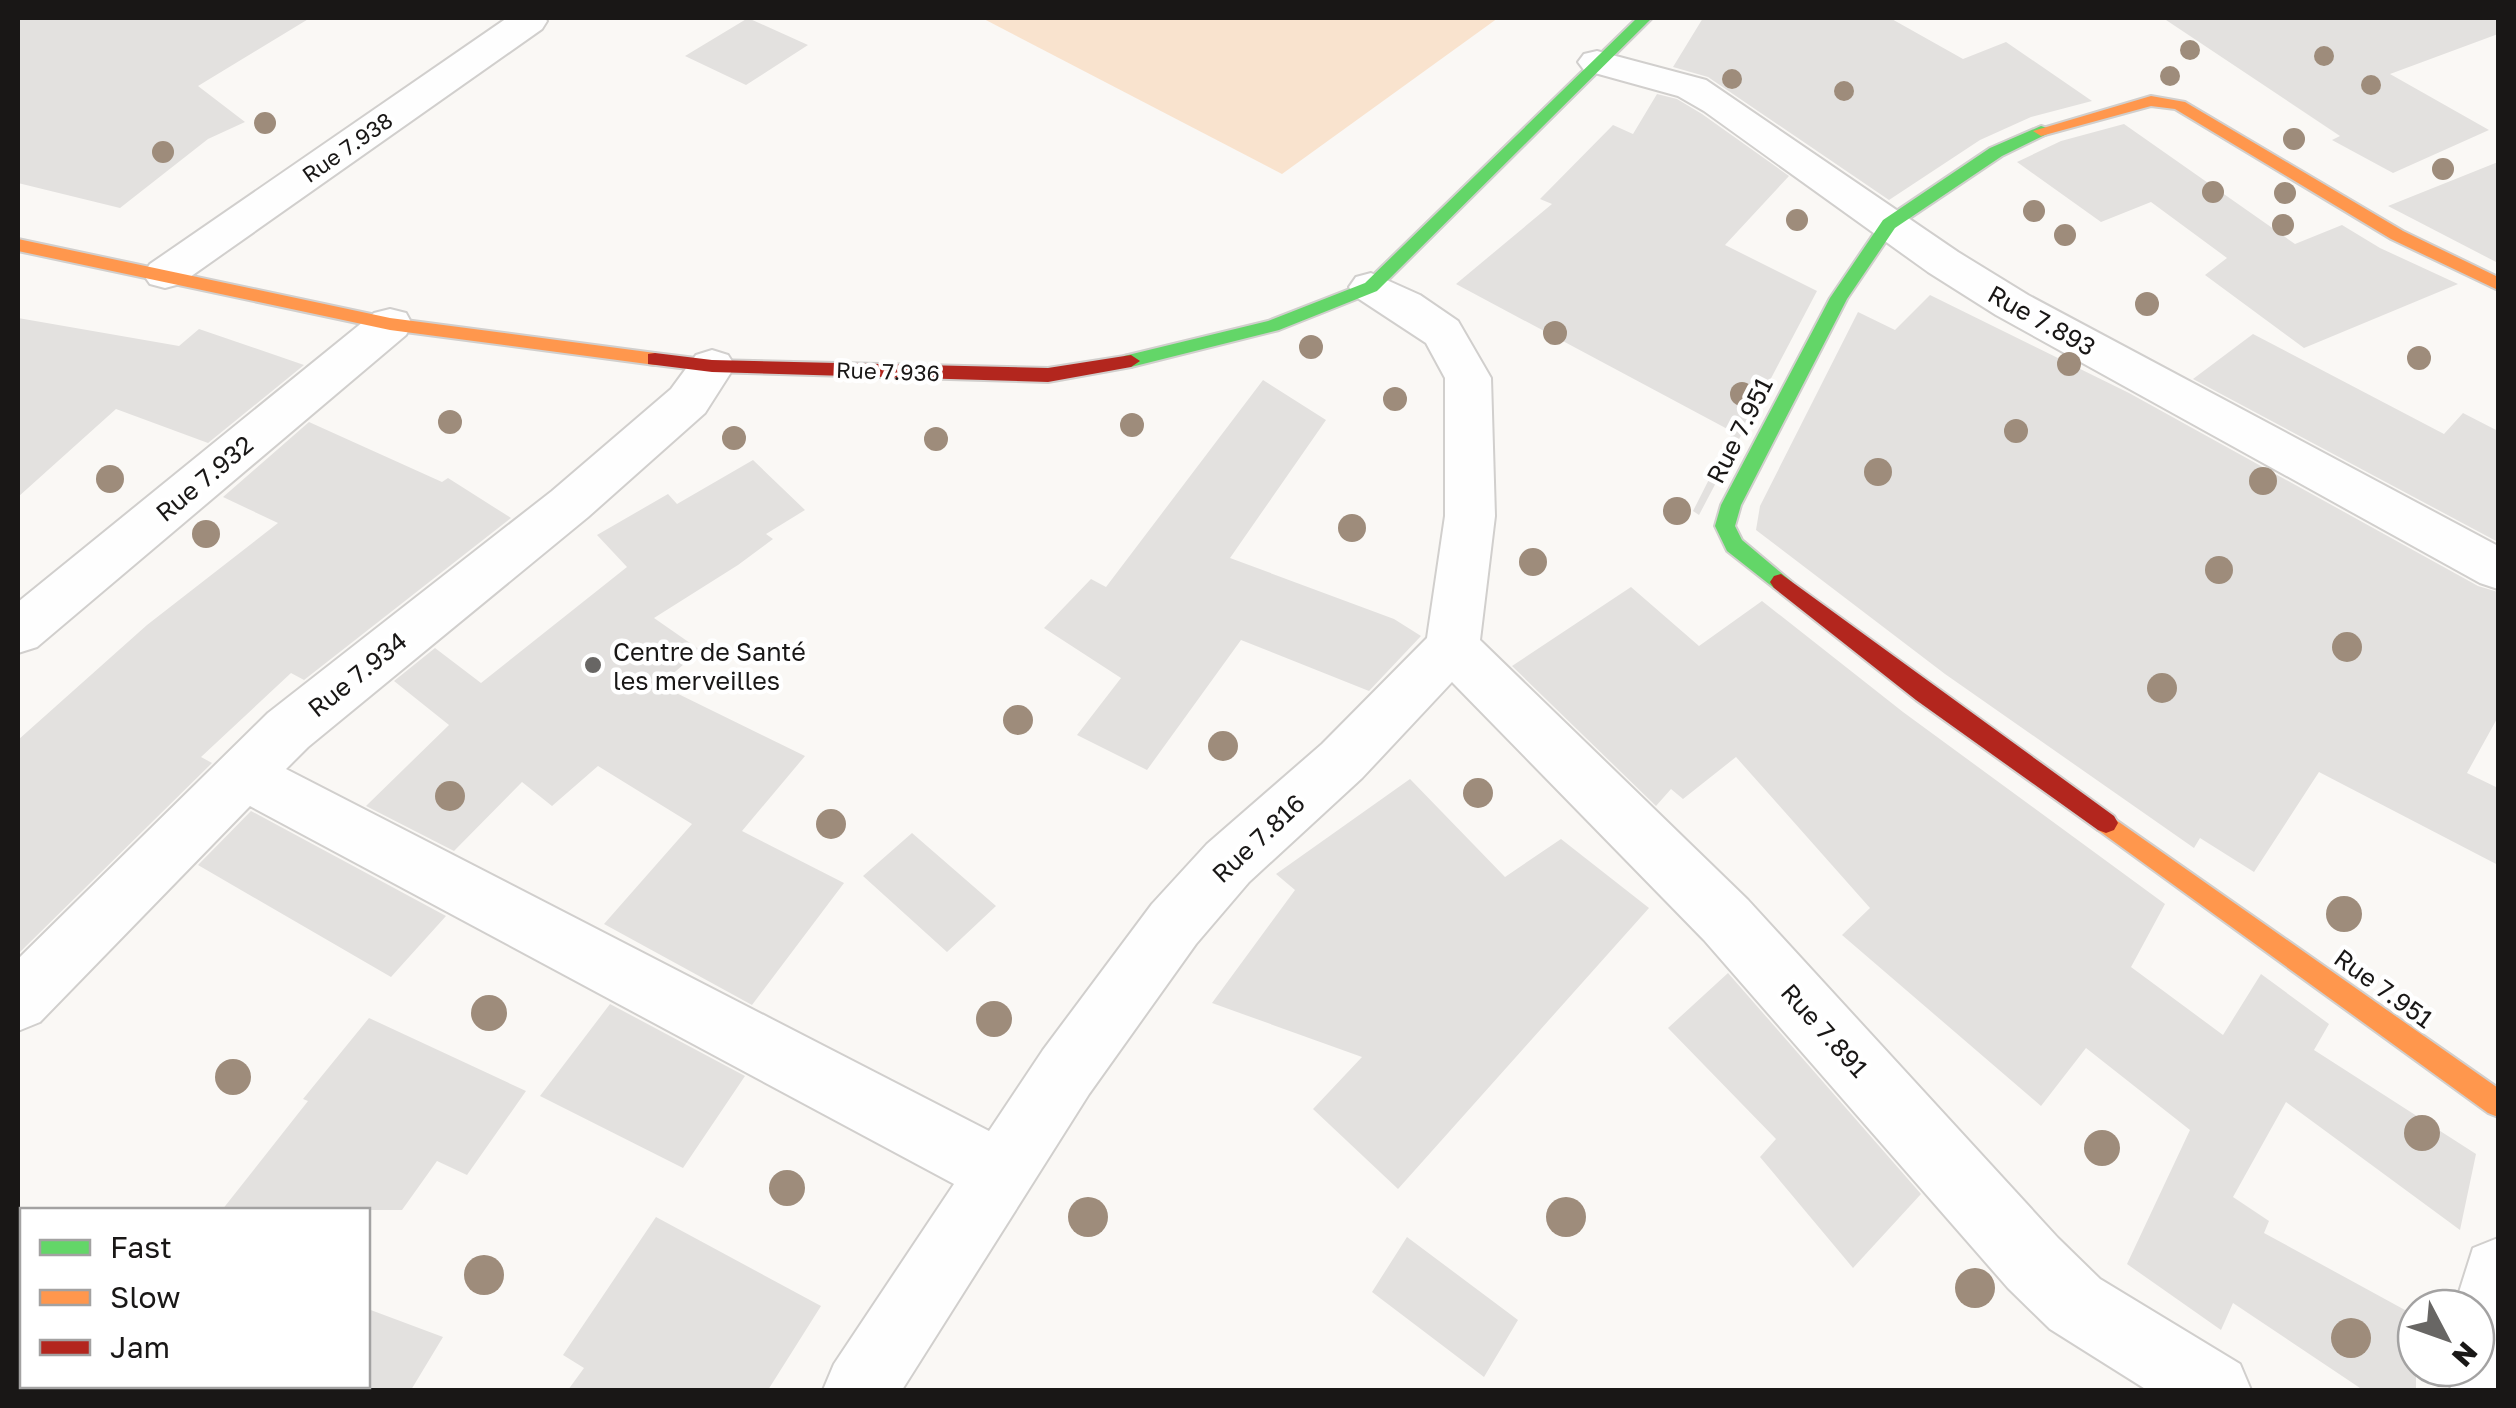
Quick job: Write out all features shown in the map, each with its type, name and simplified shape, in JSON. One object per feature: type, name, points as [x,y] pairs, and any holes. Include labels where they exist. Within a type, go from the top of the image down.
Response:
[{"type":"street","name":"Rue 7.936","points":[[18,245],[390,324],[712,366],[1048,375],[1125,363],[1273,326],[1371,287],[1646,18]]},
{"type":"street","name":"Rue 7.938","points":[[165,274],[527,19]]},
{"type":"street","name":"Rue 7.893","points":[[1597,62],[1692,88],[2012,305],[2498,570]]},
{"type":"street","name":"Rue 7.951","points":[[2498,284],[2397,234],[2178,105],[2151,101],[2046,130],[1996,152],[1889,224],[1839,298],[1724,526],[1734,545],[1924,693],[2498,1104]]},
{"type":"street","points":[[1371,287],[1445,330],[1462,358],[1468,378],[1470,516],[1452,648]]},
{"type":"street","name":"Rue 7.932","points":[[18,632],[390,324]]},
{"type":"street","name":"Rue 7.934","points":[[18,1001],[288,730],[584,491],[688,401],[712,366]]},
{"type":"street","name":"Rue 7.816","points":[[860,1390],[1066,1072],[1174,924],[1228,863],[1342,761],[1452,648]]},
{"type":"street","name":"Rue 7.891","points":[[1452,648],[1726,920],[2075,1304],[2214,1390]]},
{"type":"street","points":[[243,774],[1000,1173]]},
{"type":"shaded area","points":[[982,18],[1498,18],[1282,174]]},
{"type":"building","points":[[18,18],[310,18],[198,86],[245,122],[208,139],[120,208],[18,183]]},
{"type":"building","points":[[748,18],[808,45],[746,85],[685,56]]},
{"type":"building","points":[[1703,18],[1890,18],[1963,59],[2006,42],[2092,101],[2031,117],[1980,140],[1889,200],[1708,77],[1673,67]]},
{"type":"building","points":[[2163,18],[2498,18],[2498,34],[2390,74],[2489,130],[2393,173],[2332,140],[2340,136]]},
{"type":"building","points":[[1657,94],[1677,99],[1702,114],[1789,176],[1725,245],[1817,291],[1699,515],[1693,511],[1733,432],[1456,284],[1552,204],[1540,199],[1613,125],[1633,134]]},
{"type":"building","points":[[2124,124],[2295,244],[2342,225],[2380,248],[2458,284],[2304,348],[2205,275],[2227,258],[2151,202],[2101,222],[2017,162],[2061,141]]},
{"type":"building","points":[[2498,162],[2498,263],[2388,206]]},
{"type":"building","points":[[1930,295],[2129,393],[2478,586],[2498,592],[2498,717],[2467,773],[2498,788],[2498,865],[2319,772],[2254,872],[2200,838],[2194,848],[1945,674],[1756,530],[1760,506],[1858,312],[1895,330]]},
{"type":"building","points":[[18,318],[179,346],[199,329],[304,365],[208,443],[116,409],[18,497]]},
{"type":"building","points":[[2253,334],[2444,434],[2463,413],[2498,431],[2498,542],[2193,379]]},
{"type":"building","points":[[1263,380],[1326,420],[1230,558],[1394,619],[1421,636],[1369,691],[1241,640],[1147,770],[1077,735],[1121,678],[1044,628],[1091,579],[1106,587]]},
{"type":"building","points":[[309,422],[442,482],[448,478],[511,518],[304,680],[291,673],[201,757],[212,763],[18,954],[18,740],[147,625],[278,523],[223,497]]},
{"type":"building","points":[[753,460],[805,510],[766,534],[773,539],[738,565],[654,618],[700,650],[660,685],[805,756],[742,831],[844,883],[752,1005],[604,924],[692,824],[598,766],[552,806],[522,782],[454,851],[366,806],[449,725],[394,681],[435,648],[481,683],[627,567],[597,535],[668,494],[677,504]]},
{"type":"building","points":[[1631,587],[1699,646],[1762,601],[1903,712],[2165,904],[2131,967],[2223,1035],[2261,974],[2329,1024],[2314,1050],[2476,1154],[2460,1230],[2286,1102],[2233,1197],[2269,1221],[2264,1233],[2396,1305],[2396,1388],[2416,1390],[2363,1390],[2233,1303],[2221,1330],[2127,1264],[2190,1130],[2086,1048],[2041,1106],[1842,935],[1870,908],[1736,757],[1683,799],[1671,789],[1656,806],[1512,666]]},
{"type":"building","points":[[1410,779],[1505,877],[1561,839],[1649,908],[1398,1189],[1313,1109],[1362,1057],[1212,1003],[1295,890],[1276,874]]},
{"type":"building","points":[[251,811],[446,916],[391,977],[198,865]]},
{"type":"building","points":[[912,833],[996,906],[947,952],[863,876]]},
{"type":"building","points":[[1728,973],[1921,1194],[1853,1268],[1760,1157],[1776,1139],[1668,1028]]},
{"type":"building","points":[[610,1004],[745,1076],[683,1168],[540,1096]]},
{"type":"building","points":[[369,1018],[526,1091],[467,1175],[437,1161],[402,1210],[224,1208],[308,1101],[303,1099]]},
{"type":"building","points":[[656,1217],[821,1306],[768,1390],[568,1390],[584,1368],[563,1355]]},
{"type":"building","points":[[1407,1237],[1518,1320],[1484,1377],[1372,1292]]},
{"type":"building","points":[[370,1310],[443,1337],[411,1390],[368,1390]]},
{"type":"traffic: fast","points":[[1131,361],[1273,326],[1371,287],[1645,18]]},
{"type":"traffic: fast","points":[[1781,582],[1734,545],[1725,526],[1731,505],[1839,298],[1889,224],[1996,152],[2041,131]]},
{"type":"traffic: slow","points":[[2041,131],[2151,101],[2179,105],[2397,235],[2498,284]]},
{"type":"traffic: slow","points":[[18,245],[390,324],[655,359]]},
{"type":"traffic: slow","points":[[2106,823],[2498,1104]]},
{"type":"traffic: jam","points":[[655,359],[712,366],[1048,375],[1131,361]]},
{"type":"traffic: jam","points":[[1781,582],[1924,693],[2106,823]]},
{"type":"place","name":"Centre de Santé les merveilles","points":[[593,665]]}]
